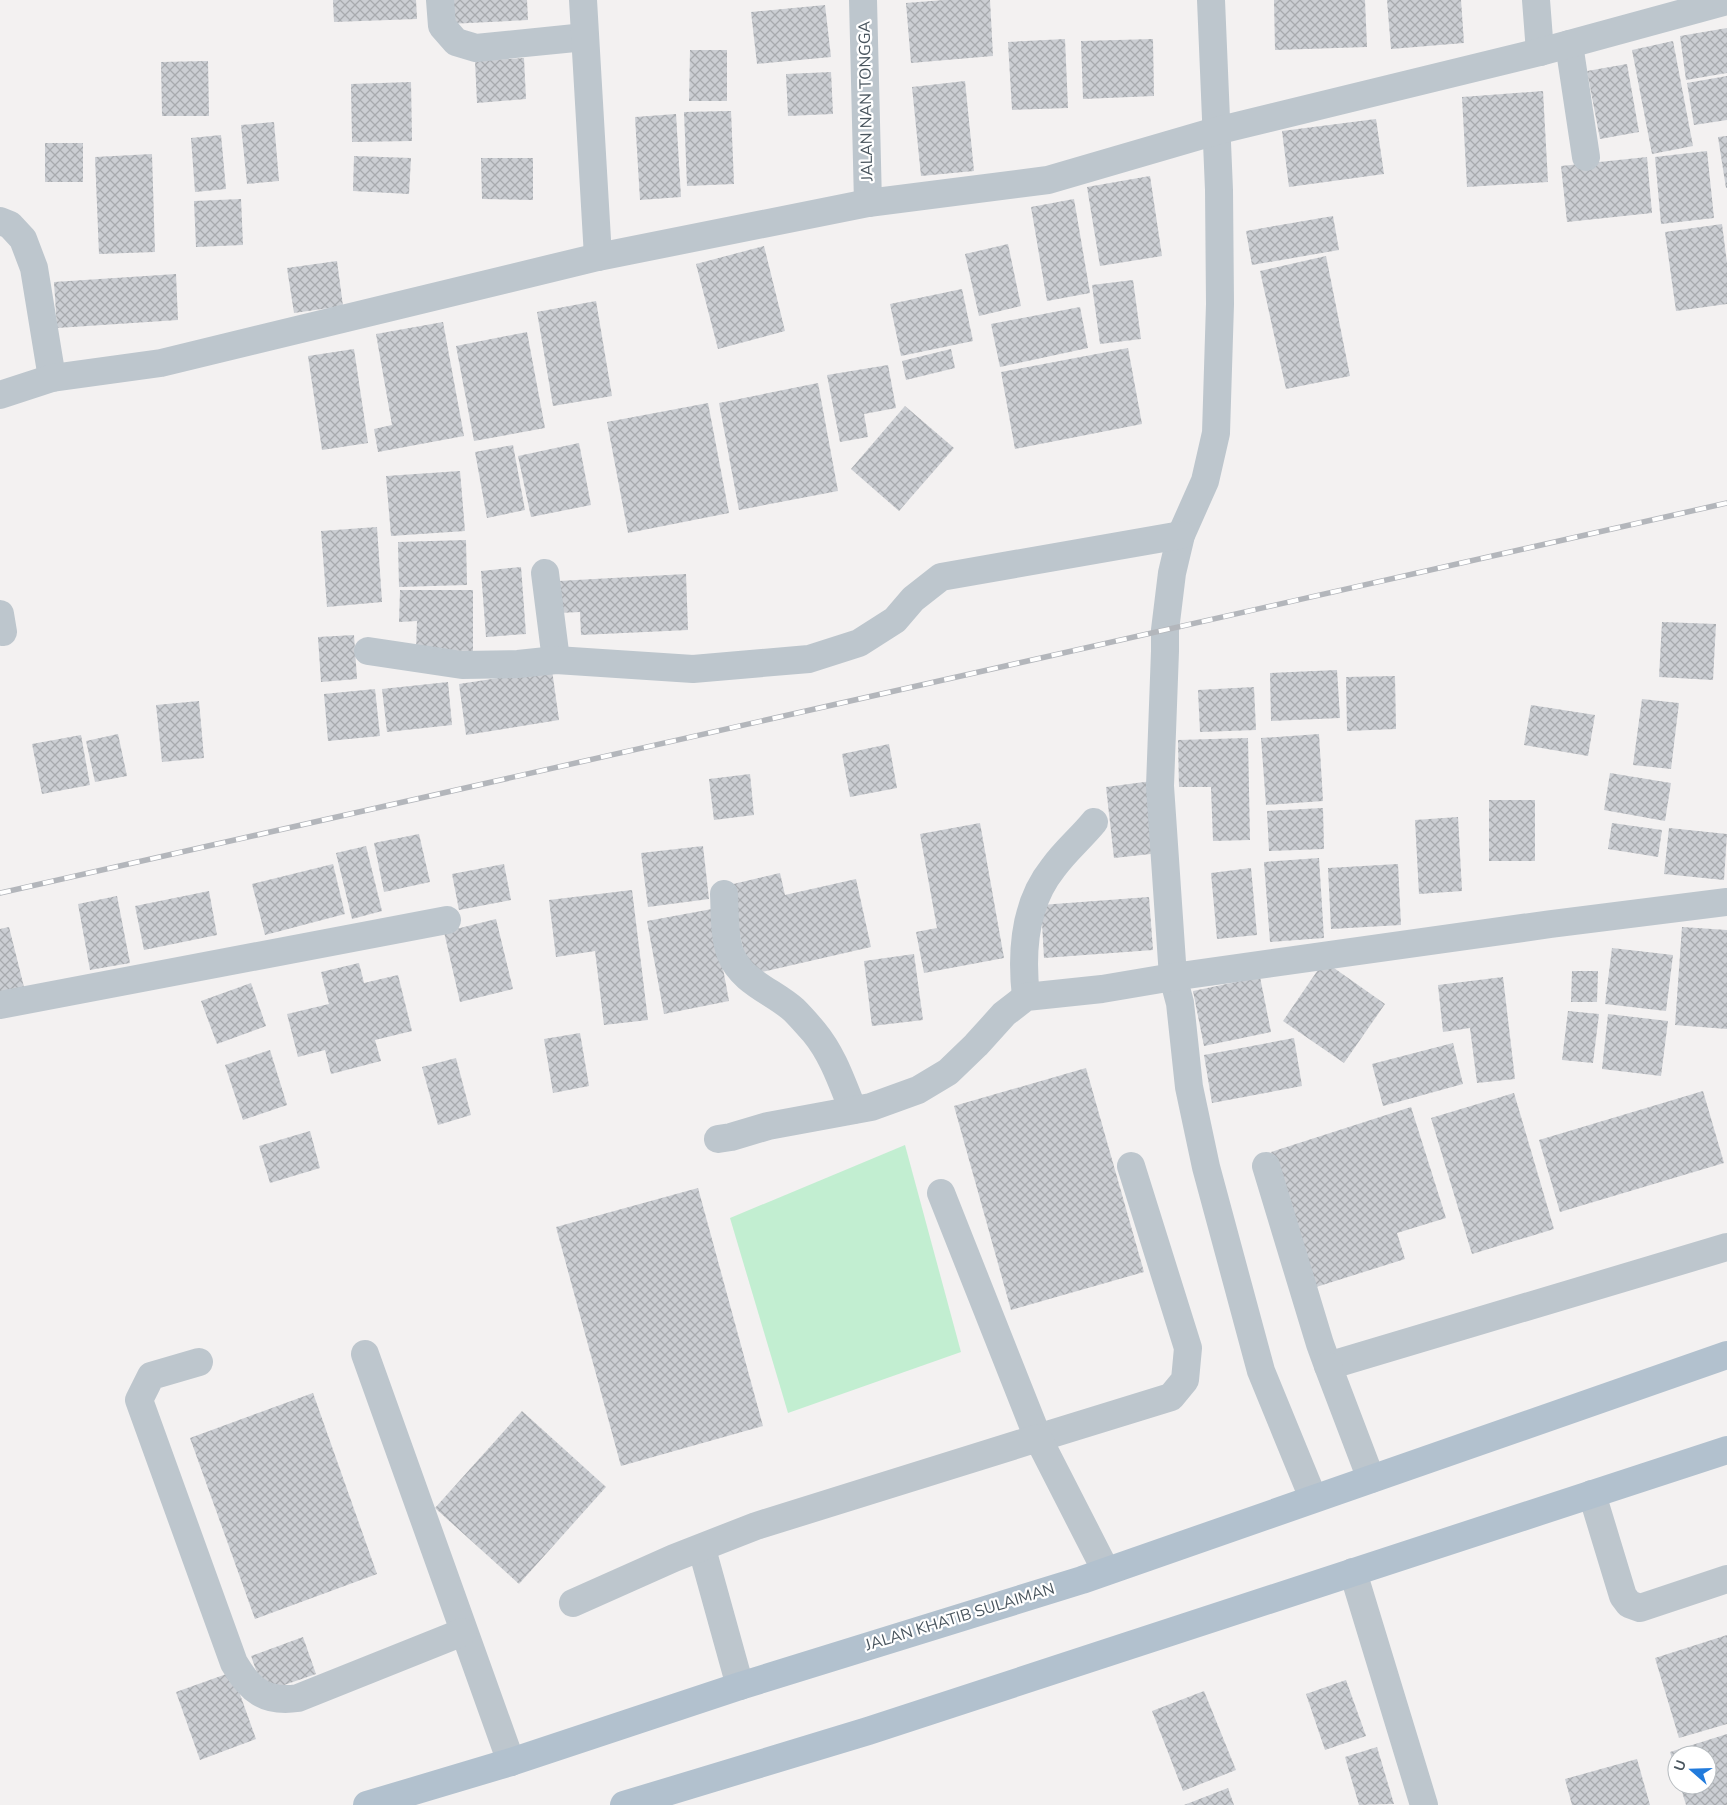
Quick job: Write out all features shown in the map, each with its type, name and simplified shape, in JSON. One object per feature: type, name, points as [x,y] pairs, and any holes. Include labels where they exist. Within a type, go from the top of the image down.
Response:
[{"type":"main road","name":"JALAN KHATIB SULAIMAN","points":[[367,1805],[511,1762],[740,1686],[1094,1576],[1312,1498],[1727,1355]]},
{"type":"main road","points":[[624,1805],[868,1731],[1727,1450]]},
{"type":"street","points":[[440,0],[442,26],[456,42],[476,48],[585,37]]},
{"type":"street","points":[[584,0],[598,257]]},
{"type":"street","name":"JALAN NAN TONGGA","points":[[864,0],[868,203]]},
{"type":"street","points":[[1211,0],[1219,190],[1220,304],[1216,433],[1205,481],[1181,535],[1172,573],[1165,630],[1160,786],[1173,977],[1180,1003],[1189,1087],[1206,1167],[1261,1371],[1312,1498]]},
{"type":"street","points":[[1536,0],[1540,52]]},
{"type":"street","points":[[0,395],[52,378],[161,363],[598,257],[868,203],[1048,180],[1216,131],[1540,52],[1727,1]]},
{"type":"street","points":[[1569,44],[1586,157]]},
{"type":"street","points":[[0,221],[10,225],[23,239],[34,268],[52,378]]},
{"type":"street","points":[[368,651],[462,665],[518,664],[556,660],[693,669],[809,659],[859,643],[895,620],[913,598],[941,577],[1181,535]]},
{"type":"street","points":[[545,573],[556,660]]},
{"type":"street","points":[[1026,997],[1023,969],[1024,946],[1031,911],[1041,887],[1052,868],[1094,822]]},
{"type":"street","points":[[724,894],[727,934],[731,955],[740,969],[751,980],[793,1009],[814,1032],[831,1055],[853,1110]]},
{"type":"street","points":[[718,1139],[768,1126],[871,1107],[918,1090],[948,1072],[1004,1014],[1026,997],[1102,989],[1173,977],[1560,923],[1727,902]]},
{"type":"street","points":[[0,1006],[448,920]]},
{"type":"street","points":[[573,1603],[674,1558],[702,1549],[756,1526],[1171,1397],[1185,1380],[1188,1348],[1131,1166]]},
{"type":"street","points":[[1266,1166],[1328,1366],[1371,1479]]},
{"type":"street","points":[[941,1193],[1094,1576]]},
{"type":"street","points":[[1328,1366],[1727,1247]]},
{"type":"street","points":[[365,1354],[511,1762]]},
{"type":"street","points":[[199,1362],[151,1376],[139,1400],[234,1663],[243,1678],[262,1695],[270,1698],[283,1700],[298,1698],[463,1632]]},
{"type":"street","points":[[1592,1494],[1624,1596],[1629,1604],[1640,1608],[1727,1579]]},
{"type":"street","points":[[702,1549],[740,1686]]},
{"type":"street","points":[[1353,1572],[1424,1805]]},
{"type":"green space","points":[[905,1145],[961,1352],[788,1413],[730,1218]]},
{"type":"building","points":[[333,0],[416,0],[417,19],[334,22]]},
{"type":"building","points":[[448,0],[527,0],[528,20],[449,24]]},
{"type":"building","points":[[944,0],[990,0],[993,56],[911,63],[906,3]]},
{"type":"building","points":[[1274,0],[1365,0],[1367,47],[1275,50]]},
{"type":"building","points":[[1387,0],[1461,0],[1464,43],[1391,49]]},
{"type":"building","points":[[825,5],[831,57],[757,64],[751,12]]},
{"type":"building","points":[[1727,28],[1727,73],[1686,80],[1680,36]]},
{"type":"building","points":[[1065,39],[1068,108],[1012,110],[1008,42]]},
{"type":"building","points":[[1153,39],[1154,96],[1083,99],[1081,41]]},
{"type":"building","points":[[1673,41],[1693,146],[1652,154],[1632,50]]},
{"type":"building","points":[[690,50],[727,50],[727,101],[689,101]]},
{"type":"building","points":[[524,58],[526,99],[477,103],[475,61]]},
{"type":"building","points":[[208,61],[209,116],[162,116],[161,62]]},
{"type":"building","points":[[1627,64],[1639,132],[1600,139],[1587,71]]},
{"type":"building","points":[[831,72],[833,114],[788,116],[786,74]]},
{"type":"building","points":[[1727,76],[1727,120],[1694,125],[1687,83]]},
{"type":"building","points":[[965,81],[974,171],[921,176],[912,87]]},
{"type":"building","points":[[411,82],[412,141],[352,142],[351,84]]},
{"type":"building","points":[[1543,91],[1548,182],[1467,187],[1462,97]]},
{"type":"building","points":[[731,111],[734,184],[687,186],[684,112]]},
{"type":"building","points":[[676,114],[681,197],[640,200],[635,117]]},
{"type":"building","points":[[1376,119],[1384,174],[1289,187],[1282,131]]},
{"type":"building","points":[[274,122],[279,181],[247,184],[241,125]]},
{"type":"building","points":[[221,135],[226,189],[195,192],[191,138]]},
{"type":"building","points":[[1727,136],[1727,188],[1726,188],[1718,137]]},
{"type":"building","points":[[45,143],[83,143],[83,182],[45,182]]},
{"type":"building","points":[[1707,151],[1714,218],[1661,224],[1655,157]]},
{"type":"building","points":[[152,154],[155,252],[99,254],[95,157]]},
{"type":"building","points":[[354,156],[411,158],[409,194],[353,191]]},
{"type":"building","points":[[1647,157],[1652,213],[1567,222],[1561,166]]},
{"type":"building","points":[[481,158],[533,158],[533,200],[482,199]]},
{"type":"building","points":[[1150,176],[1162,256],[1100,266],[1087,187]]},
{"type":"building","points":[[241,199],[243,245],[196,247],[194,201]]},
{"type":"building","points":[[1074,199],[1090,293],[1047,301],[1031,207]]},
{"type":"building","points":[[1333,216],[1339,250],[1252,265],[1246,231]]},
{"type":"building","points":[[1722,224],[1727,263],[1727,304],[1676,311],[1665,232]]},
{"type":"building","points":[[1008,244],[1021,306],[979,316],[965,254]]},
{"type":"building","points":[[764,246],[785,331],[718,349],[696,264]]},
{"type":"building","points":[[1326,256],[1350,376],[1286,389],[1260,271]]},
{"type":"building","points":[[337,261],[343,306],[294,313],[287,268]]},
{"type":"building","points":[[176,274],[178,320],[57,328],[54,282]]},
{"type":"building","points":[[1133,280],[1141,339],[1100,344],[1092,285]]},
{"type":"building","points":[[962,289],[973,341],[901,356],[890,304]]},
{"type":"building","points":[[596,301],[612,396],[553,406],[537,312]]},
{"type":"building","points":[[1080,307],[1088,348],[1000,367],[991,324]]},
{"type":"building","points":[[443,322],[464,436],[378,452],[374,429],[392,425],[376,334]]},
{"type":"building","points":[[527,332],[545,428],[474,441],[456,346]]},
{"type":"building","points":[[1128,348],[1142,424],[1015,449],[1001,372]]},
{"type":"building","points":[[354,349],[368,443],[322,450],[308,356]]},
{"type":"building","points":[[951,349],[955,368],[906,380],[902,361]]},
{"type":"building","points":[[888,365],[896,408],[864,414],[868,437],[840,442],[827,375]]},
{"type":"building","points":[[818,383],[838,491],[739,510],[719,403]]},
{"type":"building","points":[[708,403],[729,513],[628,533],[607,422]]},
{"type":"building","points":[[905,406],[954,448],[899,511],[851,469]]},
{"type":"building","points":[[579,443],[591,505],[531,517],[518,456]]},
{"type":"building","points":[[513,445],[525,510],[487,518],[475,452]]},
{"type":"building","points":[[460,471],[465,531],[391,536],[386,476]]},
{"type":"building","points":[[377,527],[382,602],[327,607],[321,531]]},
{"type":"building","points":[[466,540],[467,585],[399,587],[398,542]]},
{"type":"building","points":[[521,567],[526,634],[486,637],[481,571]]},
{"type":"building","points":[[686,574],[688,630],[581,635],[580,612],[559,613],[558,581]]},
{"type":"building","points":[[400,590],[473,590],[473,651],[416,650],[417,621],[399,622]]},
{"type":"building","points":[[1662,622],[1716,624],[1713,680],[1659,677]]},
{"type":"building","points":[[354,635],[357,679],[321,682],[318,637]]},
{"type":"building","points":[[552,670],[559,720],[466,735],[459,684]]},
{"type":"building","points":[[1337,670],[1340,718],[1271,721],[1270,673]]},
{"type":"building","points":[[1395,676],[1396,729],[1347,731],[1346,677]]},
{"type":"building","points":[[448,682],[452,725],[387,732],[382,689]]},
{"type":"building","points":[[1254,687],[1256,730],[1200,732],[1198,690]]},
{"type":"building","points":[[375,689],[380,736],[328,741],[324,694]]},
{"type":"building","points":[[1642,699],[1679,703],[1671,769],[1633,765]]},
{"type":"building","points":[[199,701],[204,758],[162,762],[156,705]]},
{"type":"building","points":[[1531,705],[1595,715],[1588,756],[1524,745]]},
{"type":"building","points":[[118,734],[127,776],[95,782],[86,741]]},
{"type":"building","points":[[1319,734],[1323,801],[1266,805],[1261,738]]},
{"type":"building","points":[[81,735],[90,785],[42,794],[32,744]]},
{"type":"building","points":[[1248,738],[1250,840],[1213,841],[1211,787],[1179,787],[1178,740]]},
{"type":"building","points":[[889,744],[897,788],[850,797],[842,754]]},
{"type":"building","points":[[1610,773],[1671,783],[1665,821],[1604,810]]},
{"type":"building","points":[[750,774],[754,815],[714,820],[709,779]]},
{"type":"building","points":[[1152,781],[1160,853],[1114,858],[1106,787]]},
{"type":"building","points":[[1489,800],[1535,800],[1535,861],[1489,861]]},
{"type":"building","points":[[1323,808],[1324,849],[1269,851],[1267,811]]},
{"type":"building","points":[[1458,817],[1462,891],[1419,894],[1415,820]]},
{"type":"building","points":[[980,823],[1004,958],[924,973],[916,932],[937,928],[920,834]]},
{"type":"building","points":[[1612,823],[1662,830],[1658,857],[1608,849]]},
{"type":"building","points":[[1669,828],[1727,834],[1724,880],[1664,874]]},
{"type":"building","points":[[419,834],[430,882],[384,892],[374,843]]},
{"type":"building","points":[[366,846],[382,911],[352,919],[336,853]]},
{"type":"building","points":[[703,846],[709,899],[648,907],[641,853]]},
{"type":"building","points":[[1319,858],[1324,938],[1270,942],[1264,862]]},
{"type":"building","points":[[333,864],[345,914],[265,935],[252,884]]},
{"type":"building","points":[[504,864],[511,900],[459,910],[452,874]]},
{"type":"building","points":[[1398,864],[1401,925],[1331,929],[1328,868]]},
{"type":"building","points":[[1251,868],[1257,935],[1217,939],[1211,873]]},
{"type":"building","points":[[780,873],[785,895],[856,879],[871,947],[749,975],[729,885]]},
{"type":"building","points":[[632,890],[648,1020],[604,1025],[595,951],[556,957],[549,900]]},
{"type":"building","points":[[209,891],[217,935],[144,950],[135,906]]},
{"type":"building","points":[[117,896],[130,963],[90,970],[78,904]]},
{"type":"building","points":[[1149,897],[1153,950],[1044,958],[1041,905]]},
{"type":"building","points":[[712,909],[729,1001],[664,1014],[647,921]]},
{"type":"building","points":[[496,919],[513,989],[460,1002],[444,932]]},
{"type":"building","points":[[9,927],[24,987],[0,993],[0,929]]},
{"type":"building","points":[[1682,927],[1727,930],[1727,1029],[1675,1025]]},
{"type":"building","points":[[1612,948],[1673,955],[1666,1011],[1605,1004]]},
{"type":"building","points":[[914,954],[923,1020],[872,1026],[864,961]]},
{"type":"building","points":[[1324,961],[1385,1004],[1344,1063],[1283,1021]]},
{"type":"building","points":[[359,963],[364,983],[398,975],[412,1031],[375,1040],[381,1061],[331,1074],[325,1050],[298,1057],[287,1014],[329,1004],[321,972]]},
{"type":"building","points":[[1572,971],[1598,971],[1597,1002],[1571,1002]]},
{"type":"building","points":[[1260,977],[1271,1032],[1204,1046],[1193,991]]},
{"type":"building","points":[[1503,977],[1515,1079],[1477,1083],[1470,1028],[1443,1032],[1438,985]]},
{"type":"building","points":[[251,983],[266,1026],[217,1044],[201,1001]]},
{"type":"building","points":[[1568,1011],[1599,1014],[1593,1063],[1562,1060]]},
{"type":"building","points":[[1608,1014],[1668,1021],[1661,1076],[1602,1069]]},
{"type":"building","points":[[580,1033],[589,1086],[553,1093],[544,1039]]},
{"type":"building","points":[[1294,1038],[1302,1086],[1212,1103],[1204,1055]]},
{"type":"building","points":[[1453,1043],[1463,1084],[1383,1106],[1372,1064]]},
{"type":"building","points":[[270,1050],[287,1105],[243,1120],[225,1065]]},
{"type":"building","points":[[456,1058],[471,1115],[438,1125],[422,1067]]},
{"type":"building","points":[[1086,1068],[1144,1272],[1011,1310],[954,1106]]},
{"type":"building","points":[[1703,1091],[1724,1163],[1560,1212],[1539,1140]]},
{"type":"building","points":[[1514,1093],[1554,1229],[1472,1254],[1431,1118]]},
{"type":"building","points":[[1411,1107],[1446,1218],[1397,1233],[1405,1259],[1313,1288],[1271,1152]]},
{"type":"building","points":[[310,1131],[320,1168],[270,1183],[259,1146]]},
{"type":"building","points":[[698,1188],[763,1426],[621,1466],[556,1227]]},
{"type":"building","points":[[313,1393],[377,1574],[255,1619],[190,1438]]},
{"type":"building","points":[[522,1411],[606,1487],[519,1584],[435,1508]]},
{"type":"building","points":[[1727,1635],[1727,1724],[1679,1738],[1655,1658]]},
{"type":"building","points":[[303,1637],[316,1674],[264,1692],[251,1656]]},
{"type":"building","points":[[232,1672],[256,1739],[200,1760],[176,1692]]},
{"type":"building","points":[[1346,1680],[1366,1736],[1325,1750],[1306,1694]]},
{"type":"building","points":[[1204,1691],[1236,1770],[1183,1791],[1152,1711]]},
{"type":"building","points":[[1727,1734],[1727,1805],[1686,1805],[1683,1795],[1717,1795],[1717,1745],[1692,1745]]},
{"type":"building","points":[[1377,1747],[1394,1804],[1359,1805],[1345,1757]]},
{"type":"building","points":[[1637,1759],[1650,1805],[1572,1805],[1565,1779]]},
{"type":"building","points":[[1228,1788],[1234,1805],[1184,1805]]},
{"type":"railway","points":[[0,893],[1727,503]]}]
